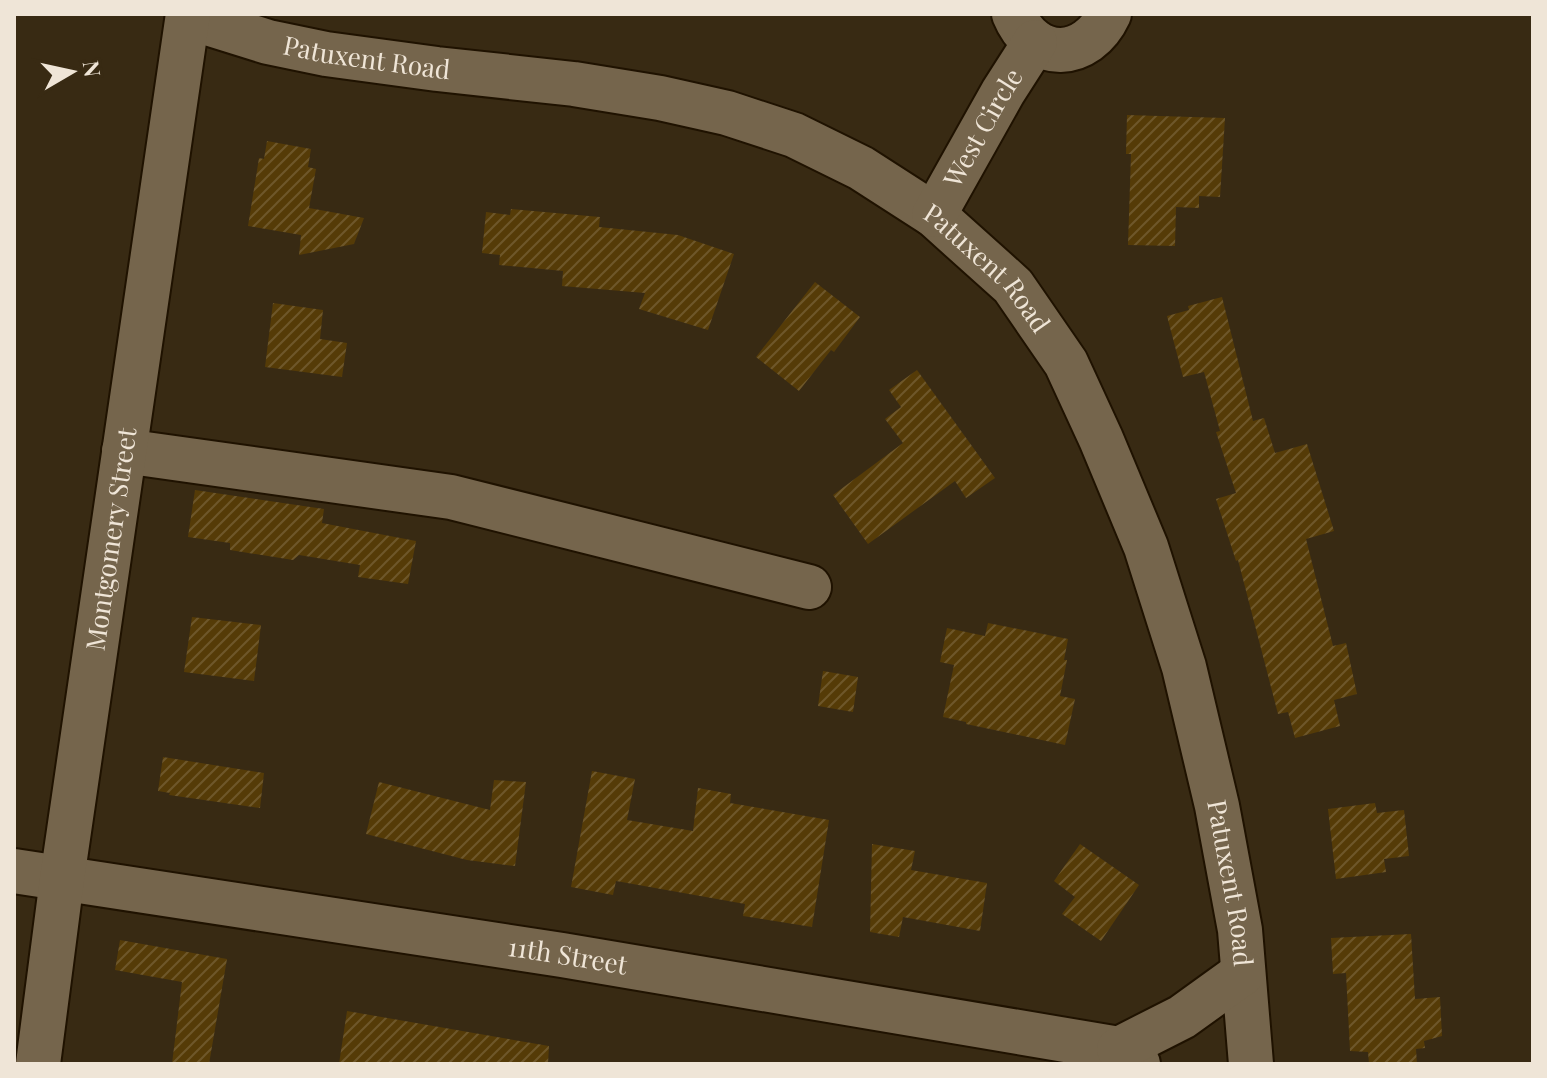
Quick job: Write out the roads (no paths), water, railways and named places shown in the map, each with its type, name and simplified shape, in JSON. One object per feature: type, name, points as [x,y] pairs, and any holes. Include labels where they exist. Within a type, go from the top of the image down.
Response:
[{"type":"street","points":[[1025,28],[1044,47],[1060,50],[1076,48],[1102,29],[1109,14]]},
{"type":"street","name":"Patuxent Road","points":[[188,16],[268,42],[326,54],[574,84],[727,113],[794,135],[861,168],[934,215],[1013,286],[1066,363],[1101,439],[1146,547],[1184,667],[1217,806],[1240,930],[1251,1064]]},
{"type":"street","name":"Montgomery Street","points":[[38,1064],[62,879],[188,16]]},
{"type":"street","name":"West Circle","points":[[934,215],[1003,92],[1025,28]]},
{"type":"street","points":[[124,451],[451,497],[809,587]]},
{"type":"street","name":"11th Street","points":[[14,871],[562,955],[1022,1048],[1129,1057],[1243,973]]}]
